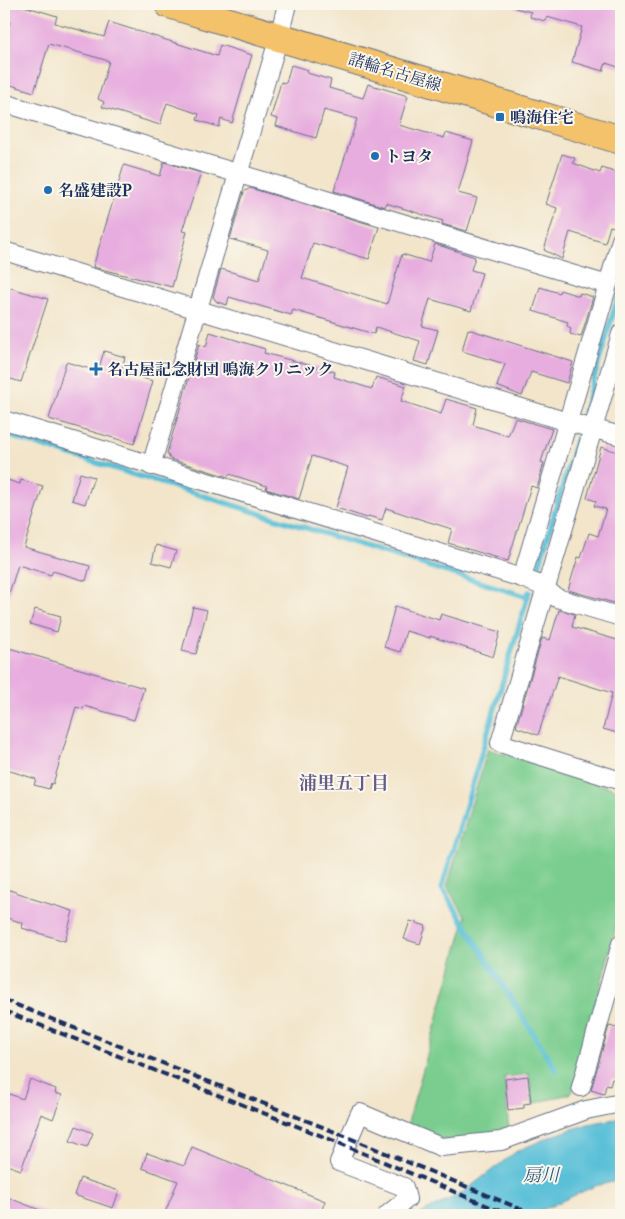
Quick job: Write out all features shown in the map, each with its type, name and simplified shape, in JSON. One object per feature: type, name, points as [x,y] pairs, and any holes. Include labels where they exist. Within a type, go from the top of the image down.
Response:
[{"type":"main road","name":"諸輪名古屋線","points":[[169,4],[283,19],[621,140]]},
{"type":"main road","name":"諸輪名古屋線","points":[[236,4],[621,123]]},
{"type":"street","points":[[151,466],[283,19]]},
{"type":"street","points":[[4,103],[608,285]]},
{"type":"street","points":[[522,578],[621,240]]},
{"type":"street","points":[[4,252],[568,422],[621,436]]},
{"type":"street","points":[[621,334],[500,743],[621,781]]},
{"type":"street","points":[[4,420],[522,578],[540,585],[556,598],[621,617]]},
{"type":"street","points":[[581,1088],[621,944]]},
{"type":"street","points":[[387,1215],[407,1199],[404,1187],[339,1162],[360,1113],[441,1147],[501,1141],[586,1110],[621,1103]]},
{"type":"green space","points":[[488,749],[621,791],[621,909],[572,1093],[533,1104],[529,1074],[504,1077],[509,1131],[446,1141],[407,1126],[466,917],[447,887]]},
{"type":"water","name":"扇川","points":[[621,1118],[621,1180],[595,1186],[531,1215],[418,1215],[462,1193],[517,1151],[552,1136],[588,1124]]},
{"type":"building","points":[[4,4],[17,4],[57,16],[55,23],[104,37],[109,22],[217,56],[220,45],[252,55],[232,123],[221,119],[219,127],[197,120],[199,114],[167,103],[160,125],[102,107],[104,102],[98,99],[109,61],[49,44],[34,92],[4,83],[4,42],[10,22],[4,21]]},
{"type":"building","points":[[516,4],[621,4],[621,68],[606,63],[603,71],[572,62],[582,27],[547,17],[545,21],[530,17],[531,12],[515,8]]},
{"type":"building","points":[[291,65],[308,70],[307,73],[331,80],[329,88],[363,98],[368,84],[408,96],[399,125],[444,138],[446,133],[473,141],[458,193],[477,198],[467,231],[442,224],[443,221],[386,203],[385,207],[334,191],[357,119],[324,110],[316,138],[276,126],[278,119],[271,117],[281,82],[286,83]]},
{"type":"building","points":[[562,154],[575,158],[573,163],[600,173],[602,168],[621,174],[621,202],[614,227],[610,226],[605,243],[570,232],[562,259],[544,250],[557,208],[546,204]]},
{"type":"building","points":[[164,162],[201,173],[182,231],[187,232],[172,287],[93,267],[124,165],[160,176]]},
{"type":"building","points":[[250,188],[379,227],[369,259],[313,243],[302,278],[387,304],[402,254],[429,262],[435,244],[475,257],[471,270],[482,273],[471,311],[430,299],[422,326],[438,330],[428,365],[414,361],[420,341],[376,327],[374,334],[293,310],[291,315],[229,297],[227,305],[217,302],[213,297],[221,269],[259,280],[268,250],[230,239],[244,192]]},
{"type":"building","points":[[4,286],[48,299],[21,382],[4,377]]},
{"type":"building","points":[[540,287],[559,293],[560,290],[579,296],[580,293],[593,297],[581,337],[570,334],[571,328],[567,326],[568,322],[533,311]]},
{"type":"building","points":[[468,329],[573,362],[567,383],[531,372],[522,396],[497,386],[505,364],[462,351]]},
{"type":"building","points":[[210,332],[265,349],[264,353],[335,372],[334,377],[372,389],[376,377],[406,386],[401,401],[441,414],[446,399],[477,408],[473,425],[508,436],[515,418],[552,429],[541,462],[544,463],[537,488],[531,486],[508,561],[448,543],[452,529],[386,508],[382,520],[368,516],[367,518],[336,508],[348,467],[312,456],[299,499],[266,489],[267,486],[229,474],[228,477],[170,459],[167,453],[199,344],[206,347]]},
{"type":"building","points":[[104,351],[125,357],[121,372],[153,381],[134,444],[49,419],[66,362],[98,371]]},
{"type":"building","points":[[601,447],[618,452],[615,462],[621,465],[621,605],[568,590],[578,557],[581,558],[589,533],[598,536],[606,509],[594,506],[596,501],[587,498]]},
{"type":"building","points":[[80,473],[94,477],[85,504],[72,500]]},
{"type":"building","points":[[4,479],[20,484],[21,480],[43,486],[24,547],[90,566],[86,581],[53,571],[51,575],[18,565],[7,600],[4,600]]},
{"type":"building","points":[[156,545],[176,551],[171,567],[152,562]]},
{"type":"building","points":[[395,606],[439,620],[441,614],[500,632],[493,657],[430,636],[430,638],[406,631],[400,652],[384,647]]},
{"type":"building","points":[[193,607],[207,610],[196,654],[182,651]]},
{"type":"building","points":[[35,609],[61,616],[57,632],[30,624]]},
{"type":"building","points":[[559,610],[575,614],[572,627],[621,641],[621,734],[603,729],[612,693],[558,676],[538,735],[516,727],[542,638],[550,640]]},
{"type":"building","points":[[9,648],[144,688],[134,720],[84,706],[83,709],[76,707],[53,784],[51,783],[49,789],[34,785],[36,779],[4,769],[4,671]]},
{"type":"building","points":[[4,888],[73,911],[65,941],[22,928],[23,923],[4,917]]},
{"type":"building","points":[[410,921],[426,926],[420,944],[404,939]]},
{"type":"building","points":[[609,1026],[621,1029],[621,1073],[619,1080],[612,1079],[610,1086],[606,1085],[604,1094],[591,1090]]},
{"type":"building","points":[[528,1076],[531,1103],[524,1104],[524,1108],[508,1110],[505,1079]]},
{"type":"building","points":[[30,1079],[56,1089],[55,1093],[62,1095],[53,1119],[41,1114],[21,1170],[4,1164],[4,1092],[23,1099]]},
{"type":"building","points":[[76,1126],[93,1133],[87,1147],[70,1141]]},
{"type":"building","points":[[192,1147],[325,1201],[320,1215],[164,1215],[178,1181],[142,1168],[147,1153],[184,1166]]},
{"type":"building","points":[[80,1178],[119,1191],[113,1208],[74,1195]]},
{"type":"building","points":[[4,1196],[50,1214],[50,1215],[4,1215]]},
{"type":"waterway","points":[[584,412],[621,287]]},
{"type":"waterway","points":[[4,434],[528,597]]},
{"type":"waterway","points":[[538,569],[577,437]]},
{"type":"waterway","points":[[529,592],[442,888],[556,1070]]},
{"type":"railway","points":[[4,1000],[335,1132],[535,1215]]},
{"type":"railway","points":[[4,1011],[332,1140],[509,1215]]},
{"type":"place","name":"鳴海住宅","points":[[500,117]]},
{"type":"place","name":"トヨタ","points":[[375,156]]},
{"type":"place","name":"名盛建設P","points":[[48,190]]},
{"type":"place","name":"名古屋記念財団 鳴海クリニック","points":[[96,369]]},
{"type":"district","name":"浦里五丁目","points":[[344,783]]}]
